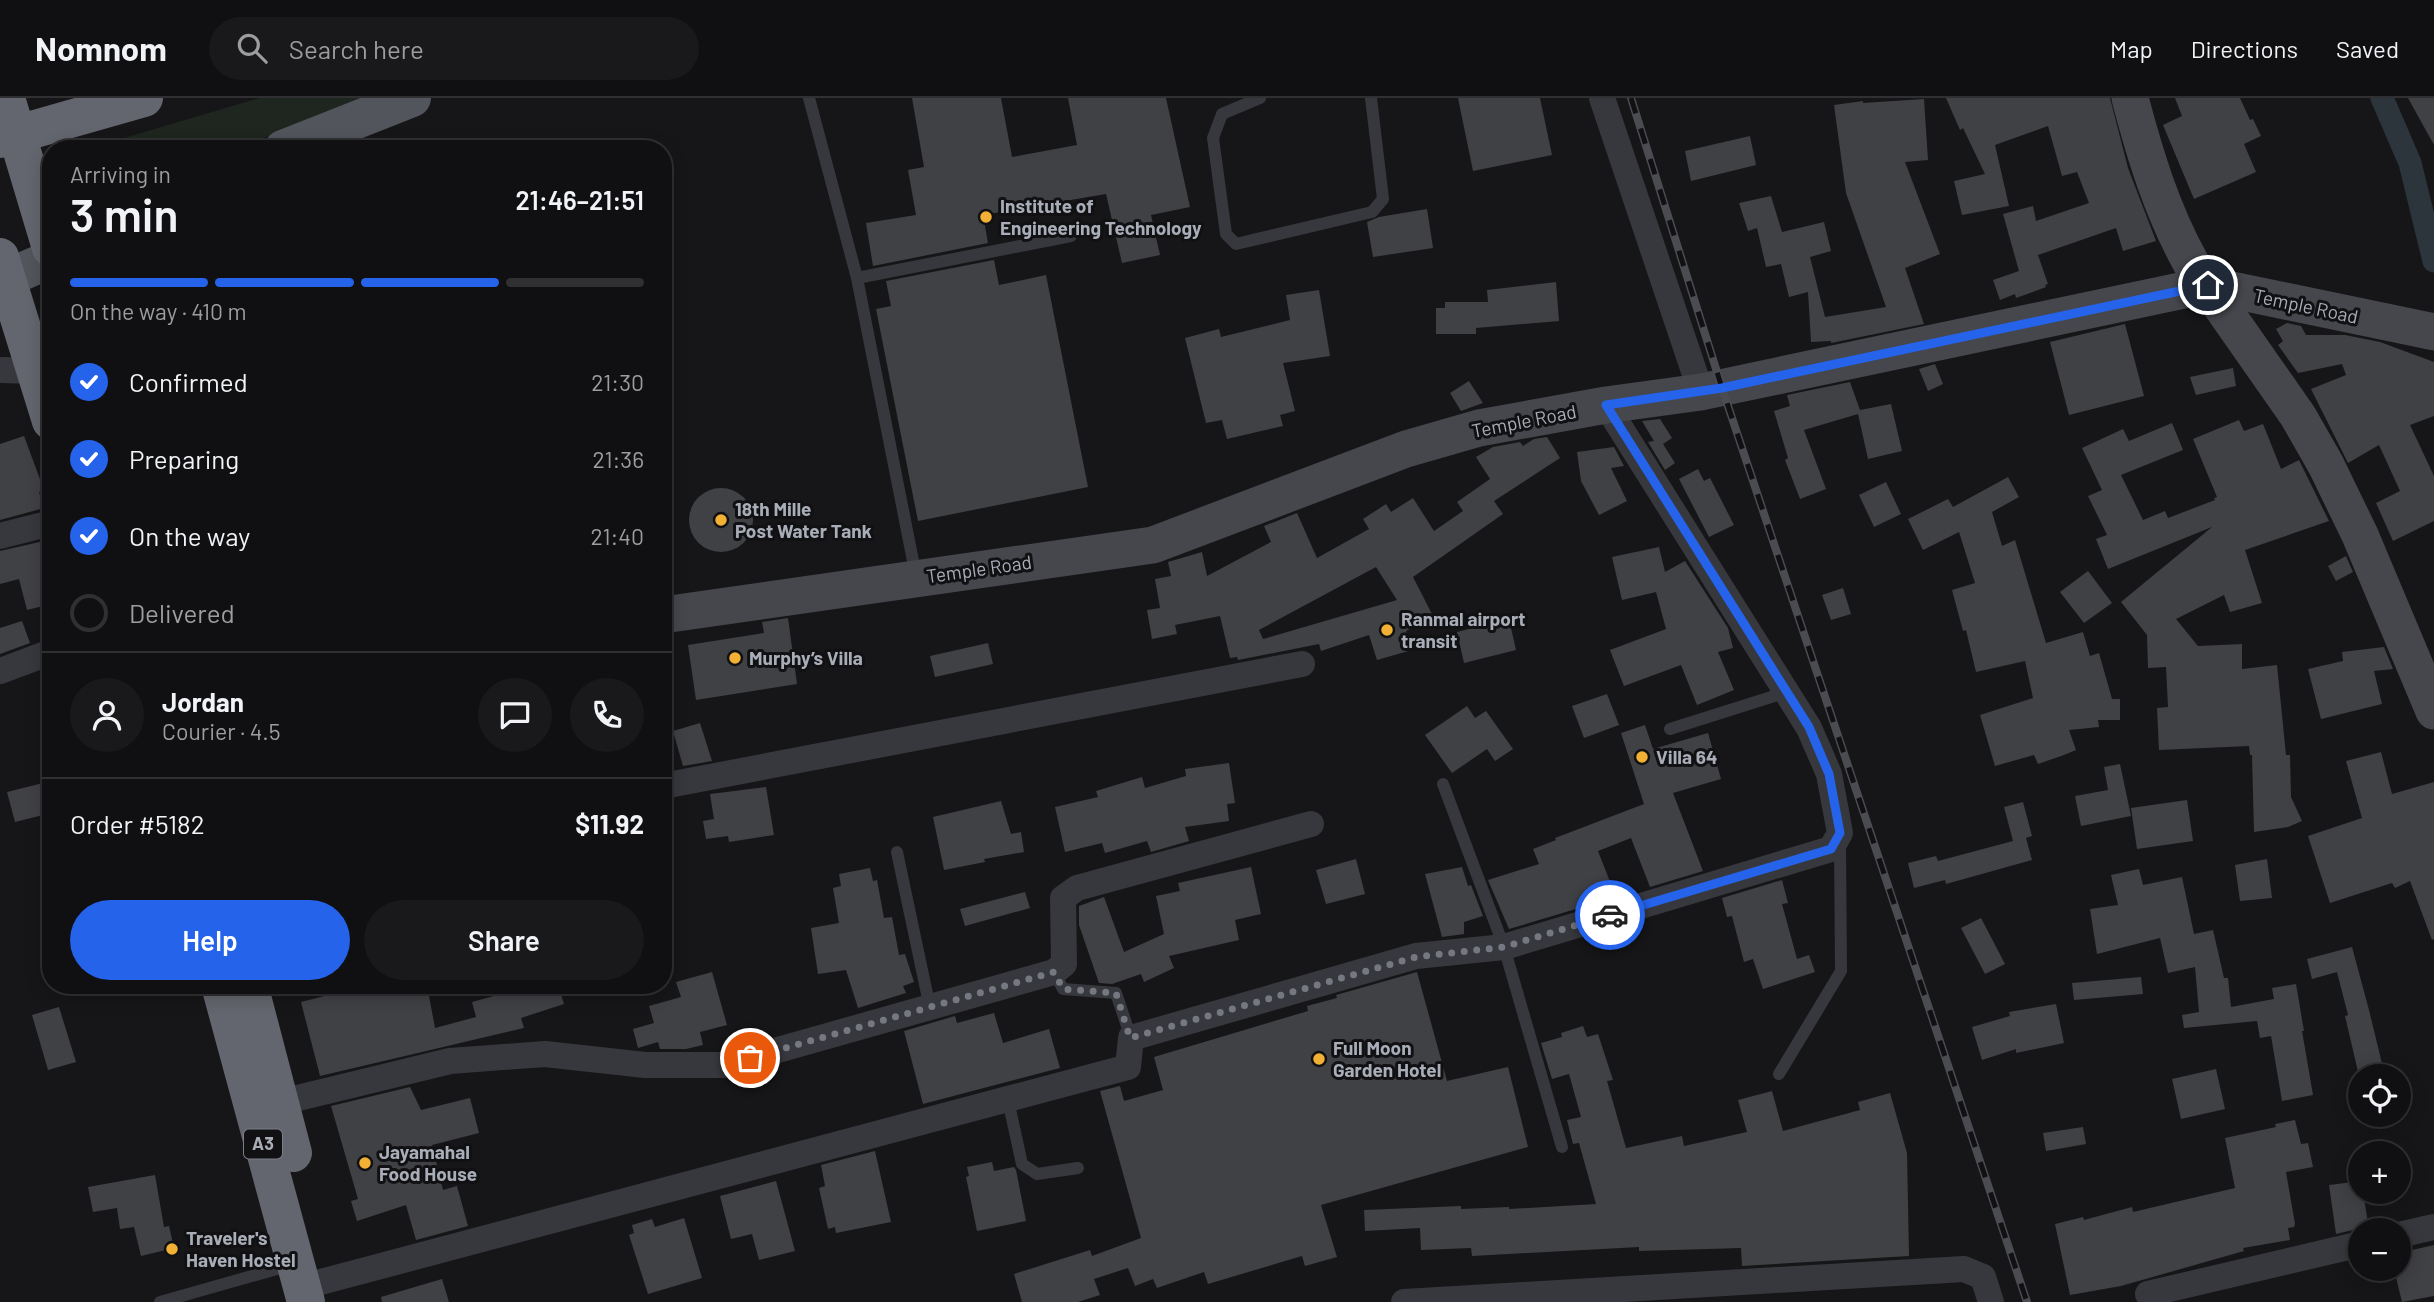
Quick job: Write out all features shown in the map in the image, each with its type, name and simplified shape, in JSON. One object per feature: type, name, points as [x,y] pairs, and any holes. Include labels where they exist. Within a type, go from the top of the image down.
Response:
[{"type":"highway","points":[[6,98],[42,218]]},
{"type":"highway","points":[[0,102],[15,98]]},
{"type":"highway","points":[[0,139],[144,98]]},
{"type":"highway","points":[[2,272],[18,371],[42,407]]},
{"type":"highway","points":[[0,322],[15,332],[18,371]]},
{"type":"highway","name":"A3","points":[[223,994],[267,1106]]},
{"type":"highway","name":"A3","points":[[250,994],[267,1106],[313,1287]]},
{"type":"main road","points":[[305,140],[412,98]]},
{"type":"main road","points":[[2,272],[42,261]]},
{"type":"street","points":[[1602,98],[1702,392]]},
{"type":"street","points":[[2130,98],[2168,219],[2191,263],[2298,416],[2326,465],[2360,535],[2434,712]]},
{"type":"street","name":"Temple Road","points":[[672,614],[1153,545],[1406,449],[1479,428],[1606,405],[1702,392],[2208,285],[2434,332]]},
{"type":"street","points":[[313,1287],[1128,1067],[1130,1038],[1416,957],[1504,947],[1831,849],[1840,833],[1829,774],[1809,727],[1606,405]]},
{"type":"street","points":[[0,536],[42,525]]},
{"type":"street","points":[[0,671],[42,655]]},
{"type":"street","points":[[672,784],[1302,664]]},
{"type":"street","points":[[267,1106],[450,1061],[545,1054],[645,1065],[725,1065],[1054,972],[1065,964],[1063,898],[1077,888],[1311,824]]},
{"type":"street","points":[[2411,1232],[2434,1227]]},
{"type":"street","points":[[2148,1294],[2348,1247]]},
{"type":"street","points":[[1404,1302],[1813,1290],[1964,1269],[1983,1277],[1991,1302]]},
{"type":"lane","points":[[809,98],[857,278],[917,578]]},
{"type":"lane","points":[[1260,98],[1222,114],[1213,138],[1226,234],[1236,244],[1372,212],[1383,199],[1371,98]]},
{"type":"lane","points":[[857,278],[1071,236]]},
{"type":"lane","points":[[1670,729],[1787,692]]},
{"type":"lane","points":[[1443,784],[1504,947],[1562,1147]]},
{"type":"lane","points":[[1779,1074],[1841,971],[1840,833]]},
{"type":"lane","points":[[897,852],[930,1008]]},
{"type":"lane","points":[[1054,972],[1063,989],[1116,993],[1130,1038]]},
{"type":"lane","points":[[1008,1100],[1022,1164],[1037,1174],[1078,1168]]},
{"type":"lane","points":[[160,1302],[313,1287]]},
{"type":"shaded area","points":[[259,98],[368,98],[258,140],[117,140]]},
{"type":"building","points":[[912,98],[1001,98],[1012,157],[1077,145],[1068,98],[1166,98],[1190,207],[1151,215],[1160,255],[1122,263],[1106,194],[983,215],[988,243],[873,266],[866,223],[916,215],[908,170],[924,167]]},
{"type":"building","points":[[1458,98],[1540,98],[1552,155],[1473,171]]},
{"type":"building","points":[[1946,98],[2110,98],[2128,168],[2156,241],[2123,251],[2116,228],[2038,255],[2048,284],[2046,287],[2016,298],[2015,294],[2000,300],[1993,280],[2019,271],[2003,214],[2033,206],[2036,221],[2089,203],[2077,172],[2062,176],[2048,126],[1995,145],[2009,206],[1962,215],[1954,181],[1985,174],[1963,128],[1960,130]]},
{"type":"building","points":[[2175,98],[2240,98],[2261,136],[2244,144],[2256,172],[2194,199],[2163,125],[2182,116]]},
{"type":"building","points":[[2408,98],[2434,98],[2434,145]]},
{"type":"building","points":[[1924,99],[1928,160],[1905,162],[1940,254],[1905,268],[1924,324],[1831,343],[1811,342],[1808,292],[1789,297],[1781,264],[1766,267],[1757,228],[1748,231],[1739,203],[1771,196],[1782,232],[1824,222],[1831,251],[1810,257],[1825,317],[1886,307],[1846,193],[1834,105]]},
{"type":"building","points":[[1750,136],[1756,165],[1691,181],[1685,151]]},
{"type":"building","points":[[1427,209],[1433,248],[1373,257],[1367,222],[1379,217]]},
{"type":"building","points":[[994,260],[999,285],[1046,275],[1088,487],[918,521],[876,309],[891,306],[886,281]]},
{"type":"building","points":[[1556,282],[1559,321],[1476,328],[1476,334],[1436,334],[1436,308],[1445,308],[1445,302],[1488,302],[1487,290]]},
{"type":"building","points":[[1319,290],[1330,356],[1283,363],[1295,411],[1280,415],[1283,426],[1227,439],[1222,420],[1206,423],[1185,338],[1219,329],[1221,337],[1290,320],[1286,295]]},
{"type":"building","points":[[2287,323],[2301,326],[2306,335],[2345,335],[2380,342],[2434,362],[2434,416],[2410,425],[2434,476],[2434,521],[2393,541],[2376,503],[2400,491],[2379,445],[2348,463],[2311,389],[2346,375],[2342,364],[2298,373],[2278,345],[2283,341],[2276,329]]},
{"type":"building","points":[[2125,324],[2144,396],[2069,415],[2050,342]]},
{"type":"building","points":[[1935,364],[1943,384],[1928,391],[1919,369]]},
{"type":"building","points":[[2233,368],[2236,386],[2196,395],[2190,377]]},
{"type":"building","points":[[1469,381],[1483,403],[1461,411],[1450,393]]},
{"type":"building","points":[[1850,382],[1860,410],[1891,404],[1902,451],[1868,459],[1858,414],[1804,430],[1826,489],[1800,499],[1785,460],[1788,458],[1774,411],[1790,406],[1787,395]]},
{"type":"building","points":[[1660,419],[1672,438],[1663,444],[1675,463],[1665,470],[1648,442],[1654,441],[1642,421]]},
{"type":"building","points":[[2239,420],[2244,431],[2263,424],[2281,469],[2299,460],[2329,521],[2245,550],[2262,603],[2230,612],[2224,595],[2176,619],[2198,646],[2242,644],[2242,669],[2277,665],[2286,755],[2290,755],[2291,797],[2302,821],[2288,827],[2254,832],[2252,755],[2249,746],[2159,750],[2157,708],[2168,707],[2166,667],[2148,668],[2147,635],[2121,602],[2212,527],[2108,569],[2096,539],[2107,535],[2088,496],[2102,490],[2082,448],[2123,429],[2129,441],[2172,423],[2183,450],[2121,475],[2143,520],[2165,511],[2168,518],[2215,500],[2217,497],[2193,439]]},
{"type":"building","points":[[24,436],[42,485],[42,491],[39,492],[42,509],[0,520],[0,444]]},
{"type":"building","points":[[1547,437],[1560,458],[1494,501],[1503,514],[1413,577],[1433,616],[1406,631],[1412,650],[1377,660],[1369,635],[1321,651],[1319,644],[1238,660],[1237,657],[1230,658],[1220,616],[1175,625],[1177,634],[1152,639],[1147,610],[1160,608],[1155,579],[1171,576],[1168,562],[1202,552],[1207,576],[1271,542],[1264,526],[1297,513],[1317,558],[1369,529],[1363,519],[1386,504],[1391,512],[1413,498],[1434,531],[1463,511],[1457,502],[1490,479],[1476,457],[1493,447],[1520,442],[1523,446],[1534,439]],"holes":[[[1376,567],[1397,600],[1263,639],[1259,630]]]},
{"type":"building","points":[[1614,447],[1624,466],[1611,468],[1627,501],[1599,515],[1581,481],[1577,452]]},
{"type":"building","points":[[1698,469],[1704,481],[1710,478],[1734,525],[1709,537],[1679,479]]},
{"type":"building","points":[[2008,477],[2019,497],[1992,512],[2002,546],[2015,540],[2046,643],[2083,632],[2090,656],[2099,653],[2112,699],[2120,699],[2120,720],[2098,720],[2099,727],[2069,730],[2076,750],[2064,755],[2038,764],[2034,755],[1995,766],[1980,715],[2033,698],[2025,661],[1976,672],[1966,630],[1963,631],[1952,590],[1975,583],[1959,532],[1923,550],[1908,519],[1948,499],[1953,507]]},
{"type":"building","points":[[1886,482],[1901,514],[1874,527],[1859,495]]},
{"type":"building","name":"18th Mille Post Water Tank","points":[[715,488],[727,488],[744,497],[751,508],[751,532],[744,543],[727,552],[715,552],[703,547],[694,538],[689,526],[689,514],[694,502],[703,493]]},
{"type":"building","points":[[42,541],[42,606],[27,610],[19,579],[0,584],[0,551]]},
{"type":"building","points":[[1659,547],[1665,572],[1685,561],[1728,628],[1733,648],[1718,652],[1734,690],[1697,705],[1681,665],[1624,686],[1610,650],[1666,629],[1656,592],[1622,600],[1612,557]]},
{"type":"building","points":[[2346,556],[2353,572],[2336,581],[2328,566]]},
{"type":"building","points":[[2088,571],[2112,603],[2084,623],[2060,592]]},
{"type":"building","points":[[1843,588],[1851,614],[1831,620],[1822,595]]},
{"type":"building","points":[[788,618],[797,684],[696,700],[688,645],[764,633],[762,622]]},
{"type":"building","points":[[1509,619],[1516,650],[1464,663],[1457,632]]},
{"type":"building","points":[[22,621],[30,643],[0,654],[0,628]]},
{"type":"building","points":[[988,643],[993,664],[935,677],[930,656]]},
{"type":"building","points":[[2384,647],[2393,669],[2374,671],[2382,704],[2321,719],[2308,669],[2343,661],[2342,652]]},
{"type":"building","points":[[1607,694],[1619,725],[1584,738],[1572,706]]},
{"type":"building","points":[[1467,706],[1475,718],[1486,711],[1513,749],[1495,761],[1487,749],[1452,773],[1425,735]]},
{"type":"building","points":[[700,723],[712,761],[683,766],[673,731]]},
{"type":"building","points":[[1645,725],[1653,749],[1708,733],[1721,779],[1673,793],[1703,871],[1650,887],[1631,838],[1598,851],[1616,897],[1509,929],[1488,880],[1539,864],[1533,849],[1556,840],[1555,838],[1644,804],[1621,733]]},
{"type":"building","points":[[2381,752],[2392,794],[2434,782],[2432,940],[2410,881],[2395,888],[2392,883],[2330,903],[2308,836],[2362,818],[2346,761]]},
{"type":"building","points":[[1229,763],[1235,803],[1227,804],[1229,821],[1185,827],[1189,841],[1151,852],[1147,841],[1105,853],[1102,843],[1065,852],[1055,807],[1098,797],[1096,791],[1142,777],[1145,788],[1186,776],[1185,769]]},
{"type":"building","points":[[2120,764],[2131,816],[2081,826],[2075,796],[2108,790],[2104,767]]},
{"type":"building","points":[[42,783],[42,815],[15,822],[7,792]]},
{"type":"building","points":[[766,787],[774,835],[729,842],[728,836],[706,839],[703,821],[714,819],[710,794]]},
{"type":"building","points":[[2187,800],[2193,841],[2137,849],[2131,808]]},
{"type":"building","points":[[1001,801],[1011,834],[1021,832],[1024,852],[944,870],[933,817]]},
{"type":"building","points":[[2023,802],[2032,836],[2026,838],[2032,860],[1946,884],[1945,880],[1914,888],[1908,863],[1936,856],[1938,861],[2013,841],[2004,807]]},
{"type":"building","points":[[1356,859],[1365,894],[1326,904],[1316,870]]},
{"type":"building","points":[[2267,859],[2272,898],[2240,901],[2235,865]]},
{"type":"building","points":[[1251,867],[1261,914],[1235,920],[1239,940],[1169,956],[1174,968],[1144,982],[1141,974],[1112,984],[1099,983],[1079,925],[1079,906],[1104,897],[1124,952],[1164,934],[1156,896],[1180,891],[1178,883]]},
{"type":"building","points":[[1462,867],[1483,916],[1464,922],[1464,934],[1442,937],[1425,874]]},
{"type":"building","points":[[870,868],[873,881],[877,880],[884,918],[892,917],[899,955],[905,954],[914,982],[903,986],[906,993],[858,1008],[846,970],[818,974],[811,928],[839,923],[833,888],[841,886],[839,874]]},
{"type":"building","points":[[2139,869],[2143,885],[2182,877],[2194,934],[2213,930],[2224,978],[2228,978],[2231,1007],[2274,999],[2272,988],[2296,984],[2313,1095],[2282,1101],[2271,1036],[2260,1038],[2257,1021],[2184,1028],[2182,1015],[2199,1012],[2195,967],[2168,973],[2160,938],[2097,954],[2090,909],[2118,905],[2111,875]]},
{"type":"building","points":[[1782,880],[1788,903],[1782,904],[1797,959],[1809,955],[1815,972],[1763,989],[1753,959],[1744,962],[1732,916],[1727,917],[1722,898]]},
{"type":"building","points":[[1025,892],[1030,908],[965,926],[960,909]]},
{"type":"building","points":[[1981,918],[2005,964],[1985,974],[1961,928]]},
{"type":"building","points":[[2352,947],[2382,1064],[2356,1064],[2337,972],[2312,979],[2307,959]]},
{"type":"building","points":[[712,972],[727,1025],[700,1032],[703,1045],[686,1049],[660,1049],[658,1042],[638,1048],[633,1029],[654,1023],[649,1006],[681,997],[676,982]]},
{"type":"building","name":"Full Moon Garden Hotel","points":[[1417,972],[1447,1081],[1508,1067],[1528,1147],[1321,1205],[1337,1257],[1305,1266],[1302,1256],[1208,1284],[1204,1272],[1157,1288],[1153,1279],[1135,1286],[1128,1268],[1094,1279],[1100,1295],[1078,1302],[1022,1302],[1014,1274],[1090,1250],[1092,1256],[1141,1238],[1100,1091],[1120,1086],[1124,1101],[1163,1090],[1154,1057],[1308,1011],[1307,1006],[1337,998],[1336,995]]},
{"type":"building","points":[[2141,977],[2143,994],[2074,1000],[2072,983]]},
{"type":"building","points":[[332,994],[429,994],[435,1028],[476,1017],[472,1002],[501,994],[561,994],[564,1004],[521,1018],[524,1028],[320,1076],[301,1002]]},
{"type":"building","points":[[2056,1004],[2064,1043],[2016,1053],[2016,1049],[1982,1060],[1972,1027],[2010,1016],[2009,1012]]},
{"type":"building","points":[[59,1007],[76,1062],[48,1070],[32,1015]]},
{"type":"building","points":[[994,1013],[1003,1043],[1049,1029],[1060,1068],[923,1104],[904,1031],[955,1016],[957,1023]]},
{"type":"building","points":[[1583,1026],[1587,1037],[1598,1034],[1613,1080],[1607,1081],[1626,1148],[1682,1136],[1684,1146],[1747,1132],[1738,1100],[1772,1091],[1783,1131],[1860,1110],[1858,1102],[1890,1093],[1907,1153],[1909,1256],[1742,1266],[1741,1248],[1639,1251],[1639,1247],[1472,1256],[1471,1248],[1421,1250],[1420,1228],[1365,1231],[1364,1210],[1461,1206],[1461,1209],[1509,1209],[1596,1204],[1579,1143],[1573,1144],[1567,1120],[1581,1117],[1569,1074],[1552,1079],[1541,1043],[1562,1037],[1561,1033]]},
{"type":"building","points":[[2216,1069],[2225,1109],[2181,1119],[2172,1079]]},
{"type":"building","points":[[410,1087],[421,1110],[470,1098],[479,1133],[432,1145],[443,1190],[457,1186],[468,1226],[416,1240],[406,1205],[357,1221],[351,1201],[358,1199],[331,1106]]},
{"type":"building","points":[[2295,1120],[2301,1144],[2308,1143],[2313,1167],[2286,1172],[2295,1224],[2294,1227],[2288,1228],[2290,1240],[2243,1248],[2244,1251],[2121,1286],[2070,1295],[2055,1224],[2083,1217],[2084,1220],[2132,1207],[2133,1212],[2235,1188],[2225,1138]]},
{"type":"building","points":[[2083,1127],[2086,1144],[2046,1151],[2043,1133]]},
{"type":"building","points":[[875,1151],[891,1222],[836,1233],[835,1227],[828,1229],[819,1188],[825,1186],[821,1165]]},
{"type":"building","points":[[992,1162],[994,1171],[1014,1167],[1016,1170],[1026,1221],[977,1231],[966,1177],[969,1176],[967,1167]]},
{"type":"building","points":[[155,1175],[164,1227],[169,1226],[174,1248],[141,1256],[134,1227],[120,1229],[117,1208],[93,1212],[88,1187]]},
{"type":"building","points":[[776,1181],[795,1251],[759,1260],[752,1234],[731,1239],[720,1196]]},
{"type":"building","points":[[2348,1183],[2348,1204],[2365,1204],[2367,1218],[2348,1218],[2348,1231],[2336,1234],[2329,1185]]},
{"type":"building","points":[[684,1218],[702,1278],[648,1294],[629,1235],[634,1233],[632,1225],[652,1219],[655,1227]]},
{"type":"building","points":[[2434,1245],[2434,1296],[2402,1302],[2397,1281],[2411,1281],[2411,1250]]},
{"type":"building","points":[[442,1279],[449,1302],[382,1302],[381,1297]]},
{"type":"waterway","points":[[2382,98],[2410,163],[2434,261]]},
{"type":"railway","points":[[1631,98],[1722,388],[2027,1302]]},
{"type":"way so far","points":[[750,1058],[1054,972],[1063,989],[1116,993],[1130,1038],[1416,957],[1504,947],[1610,915]]},
{"type":"place","name":"Institute of Engineering Technology","points":[[986,217]]},
{"type":"place","name":"18th Mille Post Water Tank","points":[[721,520]]},
{"type":"place","name":"Ranmal airport transit","points":[[1387,630]]},
{"type":"place","name":"Murphy’s Villa","points":[[735,658]]},
{"type":"place","name":"Villa 64","points":[[1642,757]]},
{"type":"place","name":"Full Moon Garden Hotel","points":[[1319,1059]]},
{"type":"place","name":"Jayamahal Food House","points":[[365,1163]]},
{"type":"place","name":"Traveler's Haven Hostel","points":[[172,1249]]},
{"type":"route","points":[[1610,915],[1831,849],[1840,833],[1829,774],[1809,727],[1606,405],[1702,392],[2208,285]]}]
